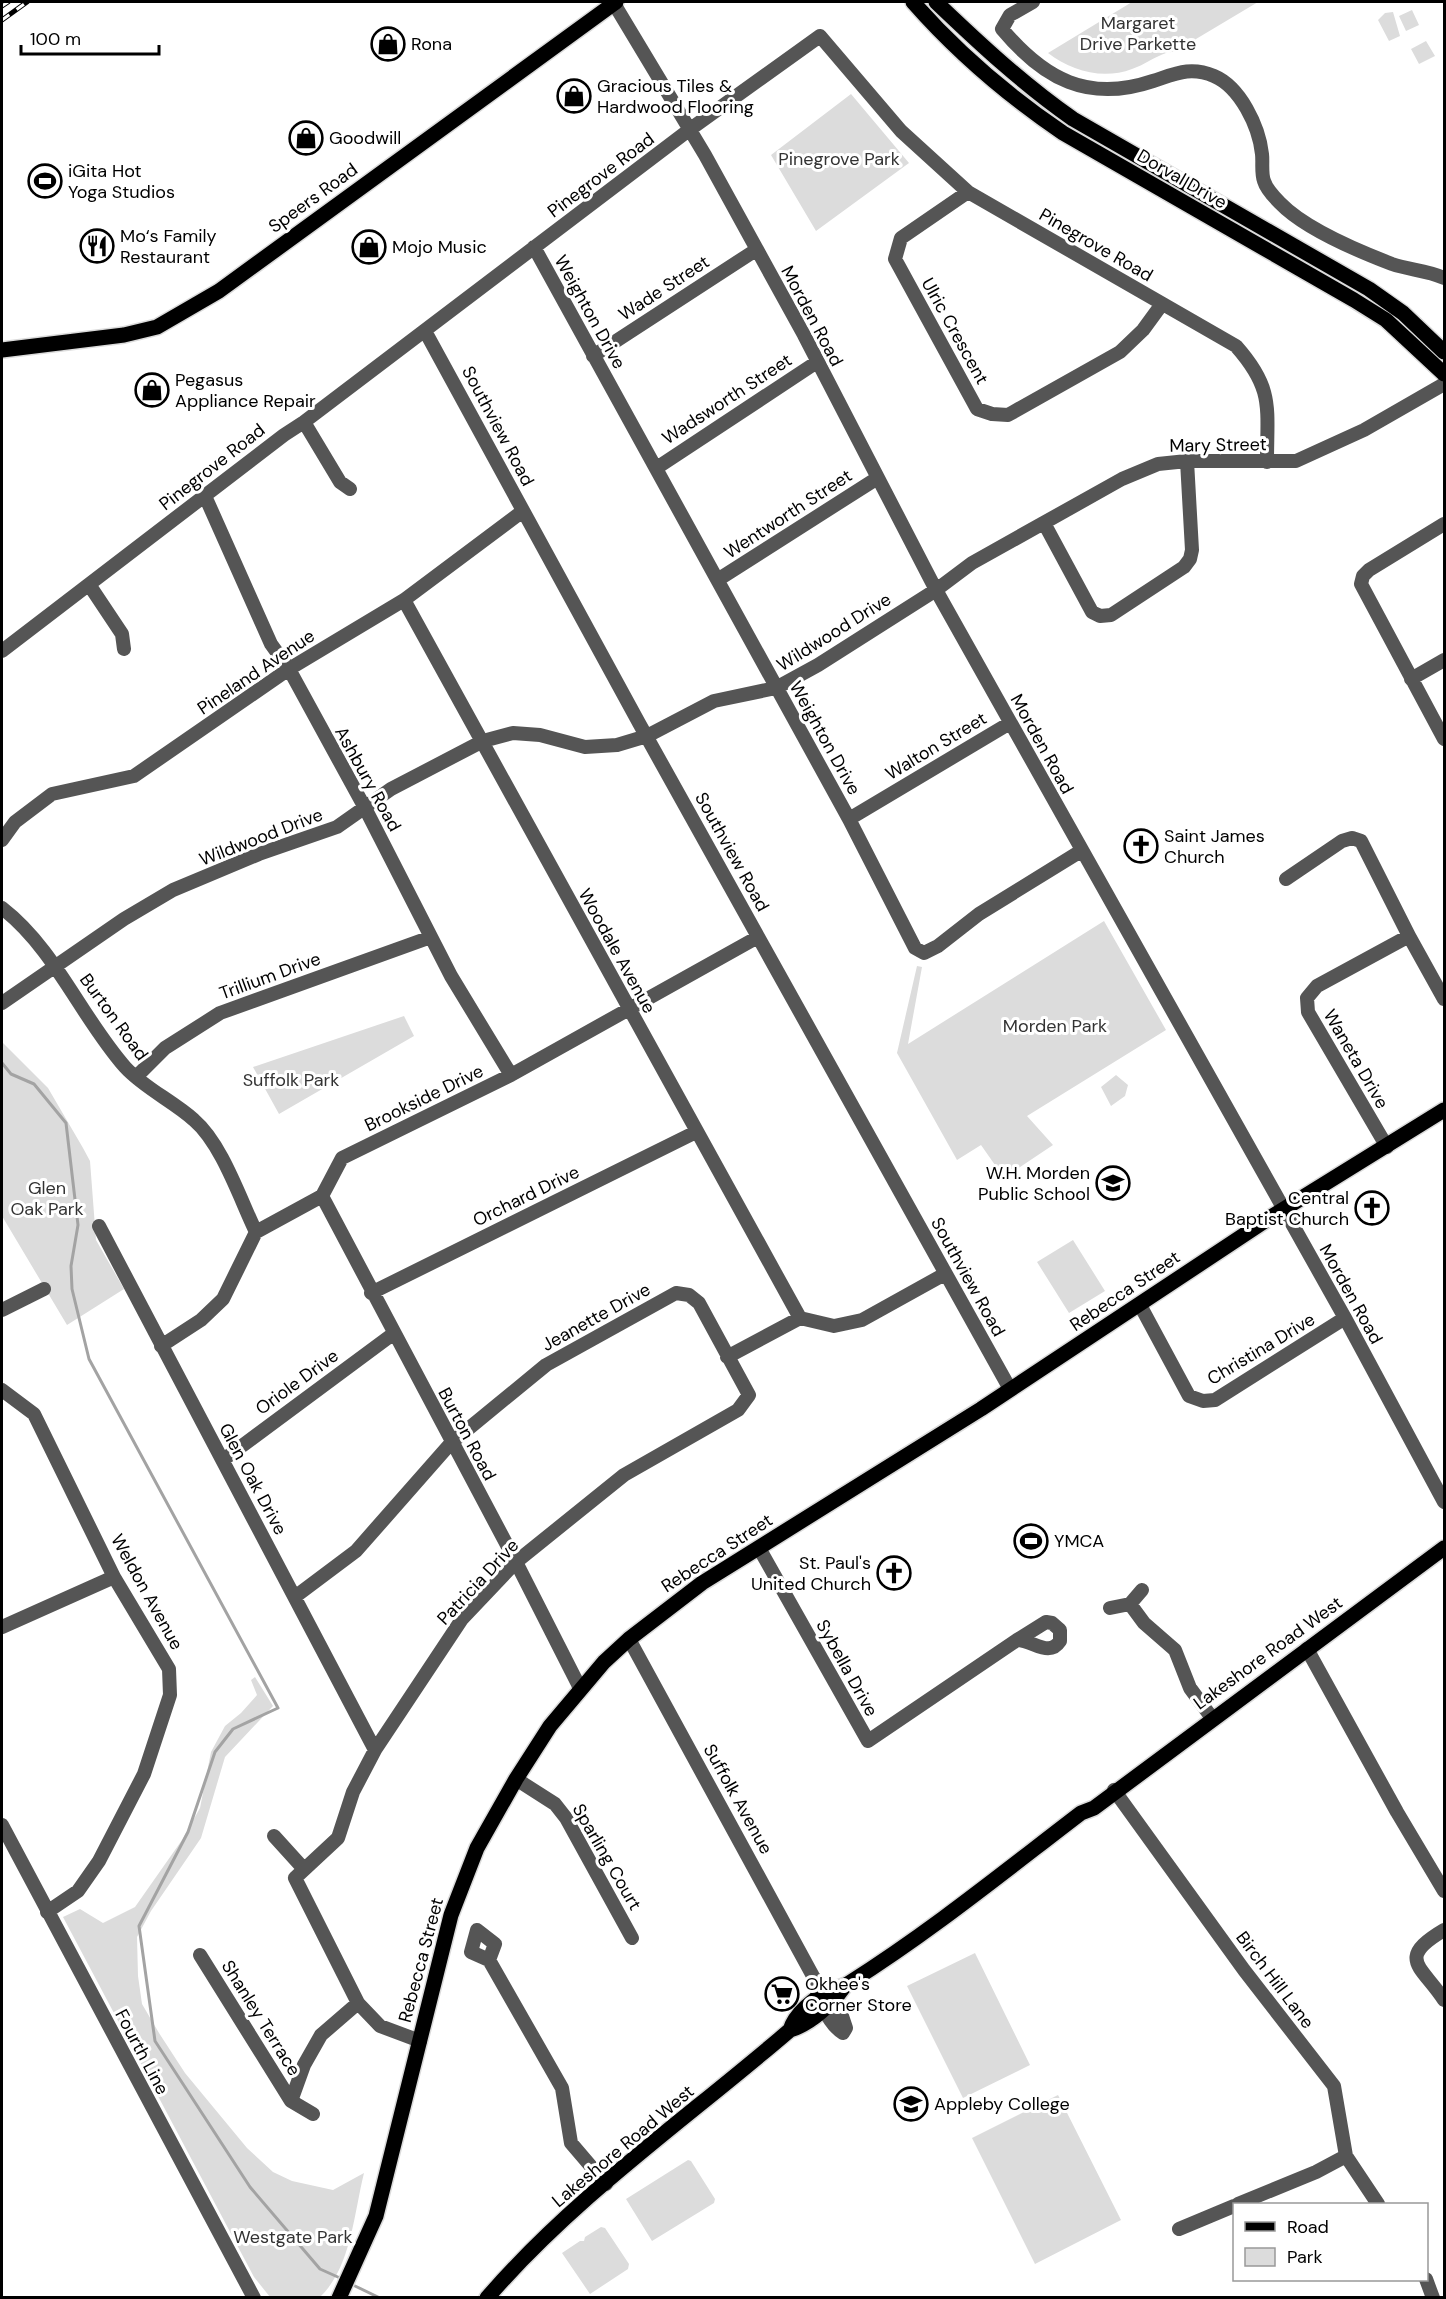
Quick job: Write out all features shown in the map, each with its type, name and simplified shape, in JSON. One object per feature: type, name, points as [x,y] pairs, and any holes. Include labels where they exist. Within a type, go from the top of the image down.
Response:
[{"type":"main road","name":"Speers Road","points":[[2,350],[124,335],[157,327],[219,291],[615,2]]},
{"type":"main road","name":"Dorval Drive","points":[[913,2],[963,54],[1032,112],[1063,133],[1386,320],[1444,374]]},
{"type":"main road","name":"Dorval Drive","points":[[936,2],[989,54],[1034,92],[1073,119],[1369,289],[1403,313],[1444,352]]},
{"type":"main road","name":"Rebecca Street","points":[[339,2298],[376,2216],[451,1915],[477,1848],[516,1779],[550,1726],[580,1688],[628,1639],[702,1583],[1010,1389],[1284,1210],[1444,1110]]},
{"type":"main road","name":"Lakeshore Road West","points":[[487,2298],[542,2241],[606,2184],[790,2030],[798,2027],[830,1996],[890,1957],[1081,1813],[1094,1808],[1114,1790],[1444,1548]]},
{"type":"street","name":"Morden Road","points":[[615,2],[756,250],[936,590],[1345,1318],[1444,1502]]},
{"type":"street","points":[[1033,2],[1010,15],[1002,29],[1011,40],[1052,75],[1075,86],[1098,91],[1120,91],[1178,72],[1195,69],[1215,76],[1232,86],[1258,132],[1264,182],[1280,204],[1303,221],[1335,238],[1394,264],[1414,267],[1444,278]]},
{"type":"street","name":"Pinegrove Road","points":[[2,651],[689,130],[820,36],[901,131],[968,192],[1236,346],[1256,369],[1268,399],[1267,462]]},
{"type":"street","name":"Ulric Crescent","points":[[968,192],[901,238],[895,259],[977,409],[992,414],[1008,415],[1120,352],[1143,330],[1162,304]]},
{"type":"street","name":"Weighton Drive","points":[[534,247],[719,579],[849,819],[915,948],[924,953],[938,946],[979,914],[1081,850]]},
{"type":"street","name":"Wade Street","points":[[593,356],[756,250]]},
{"type":"street","name":"Southview Road","points":[[425,331],[758,937],[1010,1389]]},
{"type":"street","name":"Wadsworth Street","points":[[657,467],[817,362]]},
{"type":"street","name":"Mary Street","points":[[936,590],[972,563],[1122,479],[1158,464],[1187,461],[1296,461],[1364,430],[1444,384]]},
{"type":"street","points":[[304,423],[340,482],[350,489]]},
{"type":"street","points":[[1044,523],[1092,612],[1100,616],[1111,615],[1184,567],[1190,559],[1192,550],[1187,461]]},
{"type":"street","name":"Wentworth Street","points":[[719,579],[876,478]]},
{"type":"street","name":"Ashbury Road","points":[[205,496],[271,644],[289,669],[365,808],[451,976],[511,1075]]},
{"type":"street","name":"Pineland Avenue","points":[[2,840],[15,822],[52,794],[134,776],[289,669],[404,600],[523,511]]},
{"type":"street","points":[[1444,524],[1369,570],[1361,580],[1362,589],[1444,739]]},
{"type":"street","points":[[90,585],[122,633],[124,649]]},
{"type":"street","name":"Wildwood Drive","points":[[2,1003],[124,919],[173,890],[259,854],[337,827],[391,789],[483,741],[513,733],[540,735],[585,747],[617,745],[647,736],[714,700],[776,688],[936,590]]},
{"type":"street","name":"Woodale Avenue","points":[[404,600],[800,1318]]},
{"type":"street","points":[[1411,679],[1444,660]]},
{"type":"street","name":"Walton Street","points":[[849,819],[1010,723]]},
{"type":"street","points":[[1286,879],[1341,841],[1352,838],[1361,841],[1444,999]]},
{"type":"street","name":"Burton Road","points":[[2,908],[14,918],[55,967],[125,1067],[196,1121],[208,1137],[256,1232]]},
{"type":"street","name":"Waneta Drive","points":[[1387,1147],[1308,1012],[1307,998],[1317,986],[1409,936]]},
{"type":"street","name":"Trillium Drive","points":[[136,1077],[165,1048],[220,1013],[431,937]]},
{"type":"street","name":"Brookside Drive","points":[[322,1196],[342,1158],[511,1075],[758,937]]},
{"type":"street","name":"Orchard Drive","points":[[371,1293],[696,1132]]},
{"type":"street","points":[[161,1346],[201,1320],[223,1299],[256,1232],[322,1196]]},
{"type":"street","name":"Burton Road","points":[[322,1196],[371,1293],[516,1562],[580,1688]]},
{"type":"street","name":"Glen Oak Drive","points":[[99,1226],[296,1596],[375,1750]]},
{"type":"street","points":[[727,1357],[800,1318],[834,1326],[862,1320],[945,1274]]},
{"type":"street","points":[[2,1310],[44,1289]]},
{"type":"street","name":"Jeanette Drive","points":[[296,1596],[356,1551],[451,1443],[546,1365],[676,1293],[689,1295],[699,1303],[727,1357]]},
{"type":"street","name":"Christina Drive","points":[[1140,1305],[1189,1396],[1203,1401],[1215,1400],[1345,1318]]},
{"type":"street","name":"Oriole Drive","points":[[222,1460],[393,1334]]},
{"type":"street","name":"Patricia Drive","points":[[303,1868],[338,1838],[353,1792],[375,1750],[462,1619],[516,1562],[624,1475],[738,1410],[749,1395],[727,1357]]},
{"type":"street","name":"Weldon Avenue","points":[[2,1390],[34,1414],[114,1578],[169,1669],[170,1695],[144,1774],[99,1861],[78,1891],[47,1912]]},
{"type":"street","name":"Sybella Drive","points":[[759,1548],[868,1741],[1017,1640]]},
{"type":"street","points":[[2,1627],[114,1578]]},
{"type":"street","points":[[1110,1608],[1130,1604],[1142,1590]]},
{"type":"street","points":[[1130,1604],[1144,1623],[1175,1650],[1186,1682],[1212,1718]]},
{"type":"street","name":"Suffolk Avenue","points":[[628,1639],[814,1978],[830,1996]]},
{"type":"street","points":[[1306,1649],[1444,1891]]},
{"type":"street","name":"Sparling Court","points":[[516,1779],[555,1804],[566,1818],[632,1938]]},
{"type":"street","name":"Birch Hill Lane","points":[[1114,1790],[1244,1970],[1334,2086],[1346,2156],[1376,2203]]},
{"type":"street","name":"Fourth Line","points":[[2,1825],[255,2297]]},
{"type":"street","points":[[274,1836],[303,1868],[295,1878],[358,2003],[380,2026],[420,2041]]},
{"type":"street","points":[[1444,1930],[1422,1944],[1416,1958],[1417,1966],[1444,2000]]},
{"type":"street","name":"Shanley Terrace","points":[[200,1955],[291,2101],[313,2114]]},
{"type":"street","points":[[489,1960],[562,2088],[571,2143],[606,2184]]},
{"type":"street","name":"Shanley Terrace","points":[[291,2101],[304,2065],[321,2036],[358,2003]]},
{"type":"street","points":[[1241,2203],[1316,2172],[1346,2156]]},
{"type":"street","points":[[1179,2229],[1233,2206]]},
{"type":"street","points":[[1427,2281],[1433,2298]]},
{"type":"green space","name":"Margaret Drive Parkette","points":[[1132,2],[1258,2],[1196,39],[1194,51],[1166,53],[1121,72],[1099,74],[1088,72],[1067,65],[1048,53]]},
{"type":"green space","points":[[1412,10],[1419,25],[1406,31],[1399,16]]},
{"type":"green space","points":[[1393,12],[1400,36],[1389,41],[1378,20],[1385,13]]},
{"type":"green space","points":[[1426,41],[1435,56],[1419,64],[1411,49]]},
{"type":"green space","name":"Pinegrove Park","points":[[851,94],[909,163],[816,231],[771,155]]},
{"type":"green space","name":"Morden Park","points":[[1104,921],[1166,1030],[1027,1116],[1053,1145],[1008,1175],[1002,1175],[981,1145],[957,1160],[897,1053],[917,966],[922,967],[908,1044]]},
{"type":"green space","name":"Suffolk Park","points":[[404,1016],[414,1036],[279,1114],[253,1067]]},
{"type":"green space","name":"Glen Oak Park","points":[[2,1042],[48,1088],[90,1161],[96,1240],[124,1289],[67,1325],[2,1216]]},
{"type":"green space","points":[[1116,1075],[1128,1085],[1125,1096],[1111,1106],[1101,1087]]},
{"type":"green space","points":[[1073,1240],[1105,1291],[1069,1313],[1037,1262]]},
{"type":"green space","name":"Westgate Park","points":[[255,1677],[273,1706],[225,1757],[201,1838],[151,1911],[137,1937],[138,1976],[142,2004],[185,2073],[247,2148],[273,2172],[292,2181],[333,2190],[364,2173],[345,2256],[339,2271],[320,2297],[270,2297],[254,2277],[63,1917],[80,1909],[103,1923],[135,1907],[182,1840],[200,1808],[211,1752],[225,1726],[257,1695],[251,1680]]},
{"type":"green space","points":[[975,1953],[1030,2065],[963,2098],[907,1986]]},
{"type":"green space","points":[[1058,2095],[1121,2220],[1035,2264],[972,2138]]},
{"type":"green space","points":[[688,2160],[691,2161],[715,2199],[714,2203],[652,2241],[626,2199]]},
{"type":"green space","points":[[601,2227],[605,2228],[629,2264],[628,2269],[590,2294],[562,2253],[580,2241],[584,2241],[585,2237]]},
{"type":"waterway","points":[[2,1063],[11,1074],[34,1084],[66,1123],[78,1225],[71,1266],[72,1289],[89,1359],[278,1708],[233,1729],[215,1752],[188,1832],[139,1926],[155,2041],[250,2187],[320,2269],[340,2278]]},
{"type":"waterway","points":[[355,2286],[380,2298]]},
{"type":"railway","points":[[2,6],[8,2]]},
{"type":"railway","points":[[2,20],[27,2]]},
{"type":"place","name":"Rona","points":[[388,44]]},
{"type":"place","name":"Gracious Tiles & Hardwood Flooring","points":[[574,96]]},
{"type":"place","name":"Goodwill","points":[[306,138]]},
{"type":"place","name":"iGita Hot Yoga Studios","points":[[45,181]]},
{"type":"place","name":"Mo‘s Family Restaurant","points":[[97,246]]},
{"type":"place","name":"Mojo Music","points":[[369,247]]},
{"type":"place","name":"Pegasus Appliance Repair","points":[[152,390]]},
{"type":"place","name":"Saint James Church","points":[[1141,846]]},
{"type":"place","name":"W.H. Morden Public School","points":[[1113,1183]]},
{"type":"place","name":"Central Baptist Church","points":[[1372,1208]]},
{"type":"place","name":"YMCA","points":[[1031,1541]]},
{"type":"place","name":"St. Paul's United Church","points":[[894,1573]]},
{"type":"place","name":"Okhee's Corner Store","points":[[782,1994]]},
{"type":"place","name":"Appleby College","points":[[911,2104]]}]
